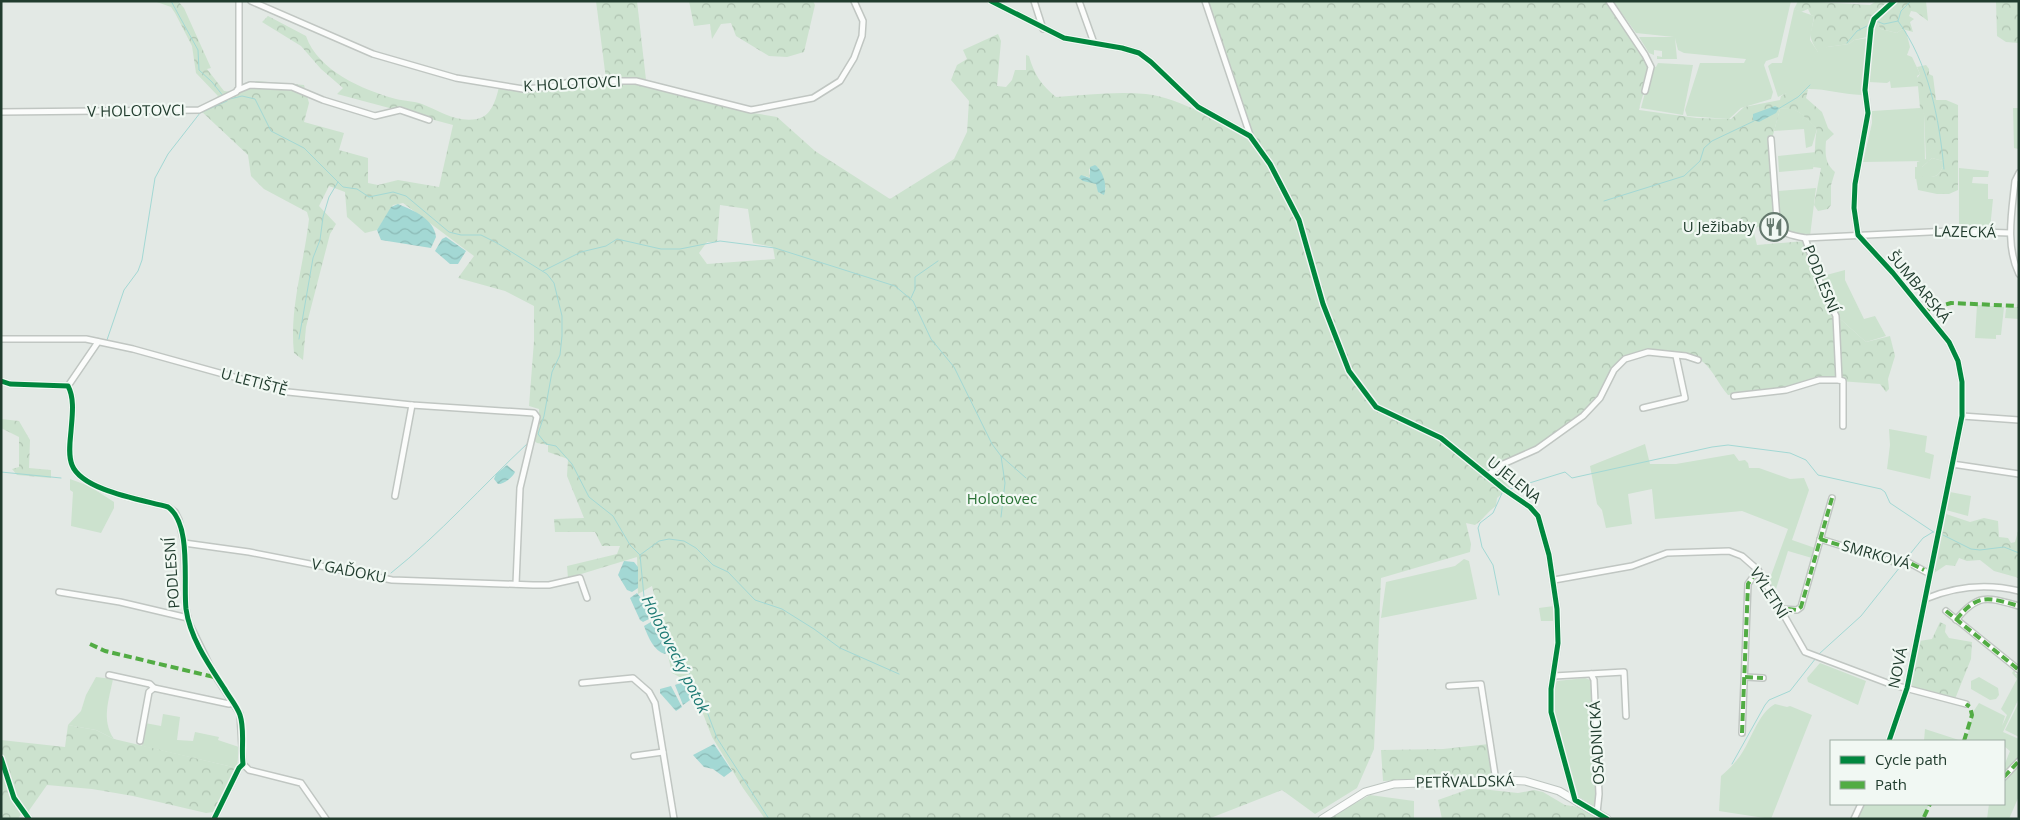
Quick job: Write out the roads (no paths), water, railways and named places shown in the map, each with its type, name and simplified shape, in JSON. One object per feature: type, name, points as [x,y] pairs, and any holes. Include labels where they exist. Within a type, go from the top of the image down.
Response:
[{"type":"street","points":[[237,90],[240,62],[239,1]]},
{"type":"street","name":"K HOLOTOVCI","points":[[251,1],[374,54],[456,78],[523,89],[550,88],[574,81],[636,81],[751,110],[813,98],[840,81],[854,58],[862,36],[863,21],[854,1]]},
{"type":"street","points":[[991,1],[1064,38],[1139,53],[1198,107],[1250,136]]},
{"type":"street","points":[[1034,1],[1043,29]]},
{"type":"street","points":[[1079,1],[1094,43]]},
{"type":"street","points":[[1205,1],[1250,136]]},
{"type":"street","points":[[1609,1],[1651,67],[1645,91]]},
{"type":"street","points":[[1858,235],[1854,208],[1855,184],[1868,113],[1864,90],[1871,28],[1874,19],[1894,1]]},
{"type":"street","name":"V HOLOTOVCI","points":[[1,112],[199,110],[250,85],[292,87],[323,100],[374,116],[400,110],[429,120]]},
{"type":"street","name":"U JELENA","points":[[1250,136],[1270,164],[1300,220],[1323,304],[1343,360],[1372,403],[1381,410],[1441,438],[1505,490],[1530,507],[1538,516],[1554,580],[1558,642],[1551,712],[1575,800]]},
{"type":"street","points":[[1771,139],[1779,228],[1784,233],[1805,238]]},
{"type":"street","name":"LAZECKÁ","points":[[1805,238],[1950,230],[2010,233],[2015,181],[2019,173]]},
{"type":"street","points":[[2010,233],[2015,266],[2019,274]]},
{"type":"street","name":"ŠUMBARSKÁ","points":[[1858,235],[1893,273],[1949,342],[1958,361],[1962,382],[1962,416],[1925,599]]},
{"type":"street","name":"PODLESNÍ","points":[[1805,238],[1820,282],[1836,316],[1838,380],[1843,381],[1843,426]]},
{"type":"street","name":"U LETIŠTĚ","points":[[1,339],[63,338],[98,342],[288,392],[412,405],[534,412],[536,417],[520,488],[516,584]]},
{"type":"street","points":[[1,381],[10,384],[68,386],[98,342]]},
{"type":"street","points":[[1488,475],[1501,465],[1537,449],[1583,416],[1600,398],[1614,370],[1625,359],[1648,352],[1698,360]]},
{"type":"street","points":[[1643,408],[1685,398],[1676,356]]},
{"type":"street","points":[[1734,396],[1786,390],[1819,380],[1838,380]]},
{"type":"street","name":"PODLESNÍ","points":[[68,386],[72,395],[70,458],[73,468],[85,480],[102,489],[168,507],[176,512],[180,520],[184,543],[188,618],[199,646],[240,714],[243,764]]},
{"type":"street","points":[[395,496],[412,405]]},
{"type":"street","points":[[1962,416],[2019,420]]},
{"type":"street","points":[[1952,464],[2019,474]]},
{"type":"street","points":[[1782,609],[1797,610],[1801,607],[1832,498]]},
{"type":"street","name":"SMRKOVÁ","points":[[1820,539],[1894,562],[1904,560],[1930,574]]},
{"type":"street","name":"V GAĎOKU","points":[[184,543],[249,552],[392,580],[549,585],[580,578],[587,598]]},
{"type":"street","name":"VÝLETNÍ","points":[[1554,580],[1632,566],[1672,552],[1729,551],[1742,556],[1758,570],[1805,652],[1907,688],[1966,704]]},
{"type":"street","points":[[1742,732],[1748,584],[1758,570]]},
{"type":"street","points":[[1925,599],[1949,590],[1971,586],[1990,586],[2019,590]]},
{"type":"street","points":[[59,592],[120,602],[188,618]]},
{"type":"street","name":"NOVÁ","points":[[1889,740],[1907,688],[1925,599]]},
{"type":"street","points":[[1956,620],[1977,600],[1988,599],[2019,606]]},
{"type":"street","points":[[1946,611],[2019,670]]},
{"type":"street","name":"OSADNICKÁ","points":[[1554,676],[1624,672],[1626,716]]},
{"type":"street","name":"OSADNICKÁ","points":[[1591,674],[1594,680],[1599,794],[1597,813]]},
{"type":"street","points":[[109,675],[150,684],[154,688],[229,704],[233,703]]},
{"type":"street","points":[[1745,677],[1763,678]]},
{"type":"street","points":[[582,683],[633,678],[642,684],[655,703],[674,819]]},
{"type":"street","points":[[1449,686],[1481,684],[1496,781]]},
{"type":"street","points":[[140,741],[149,692],[154,688]]},
{"type":"street","points":[[634,756],[663,752]]},
{"type":"street","points":[[1,758],[14,798],[29,819]]},
{"type":"street","points":[[2005,776],[2019,761]]},
{"type":"street","points":[[214,819],[238,768],[243,764],[249,770],[301,783],[326,819]]},
{"type":"street","name":"PETŘVALDSKÁ","points":[[1322,819],[1365,792],[1394,784],[1526,781],[1542,785],[1575,800],[1607,819]]},
{"type":"street","points":[[1854,819],[1861,805]]},
{"type":"water","points":[[1775,106],[1779,108],[1776,113],[1759,122],[1753,120],[1753,114]]},
{"type":"water","points":[[1095,165],[1104,179],[1104,195],[1098,192],[1096,184],[1079,178],[1081,175],[1090,178],[1090,167]]},
{"type":"water","points":[[398,204],[416,212],[431,225],[436,237],[431,248],[381,240],[377,230],[391,207]]},
{"type":"water","points":[[446,237],[466,251],[458,264],[450,264],[435,251],[442,239]]},
{"type":"water","points":[[507,465],[515,472],[508,480],[498,484],[494,479],[496,474]]},
{"type":"water","points":[[624,561],[634,562],[638,567],[638,588],[632,592],[627,590],[618,575]]},
{"type":"water","points":[[637,593],[655,616],[643,622],[640,620],[630,598]]},
{"type":"water","points":[[656,619],[672,648],[665,654],[655,647],[644,626]]},
{"type":"water","points":[[684,682],[688,684],[693,698],[683,705],[675,685]]},
{"type":"water","points":[[671,686],[682,707],[676,711],[660,693],[660,689]]},
{"type":"water","points":[[714,744],[732,771],[724,777],[713,769],[704,767],[693,755]]},
{"type":"waterway","name":"Holotovecký potok","points":[[171,1],[198,50],[199,70],[224,97]]},
{"type":"waterway","points":[[1876,21],[1884,24],[1898,21],[1901,11],[1911,1]]},
{"type":"waterway","points":[[1898,21],[1918,55],[1931,92],[1939,130],[1944,169]]},
{"type":"waterway","points":[[1847,43],[1857,31],[1869,25]]},
{"type":"waterway","points":[[1778,109],[1798,97],[1810,85]]},
{"type":"waterway","name":"Holotovecký potok","points":[[226,100],[242,96],[255,99],[271,131],[304,148],[343,187],[357,189],[369,197],[393,192],[406,196],[449,232],[461,235],[481,235],[547,274],[554,283],[562,316],[560,355],[552,372],[544,416],[538,434],[546,444],[556,446],[572,464],[589,497],[613,516],[630,545],[640,555],[644,597],[667,630],[703,701],[717,738],[769,819]]},
{"type":"waterway","points":[[107,340],[124,290],[138,271],[142,260],[155,178],[168,154],[200,113],[227,101]]},
{"type":"waterway","points":[[1604,201],[1684,176],[1700,161],[1704,148],[1712,141],[1754,121]]},
{"type":"waterway","points":[[299,339],[313,258],[320,240],[323,217],[329,197],[338,182]]},
{"type":"waterway","points":[[543,271],[581,252],[606,246],[617,239],[661,249],[680,249],[720,241],[775,248],[895,286],[913,301],[931,339],[954,367],[992,444],[1001,456],[1026,478]]},
{"type":"waterway","points":[[911,298],[915,289],[915,277],[938,261]]},
{"type":"waterway","points":[[391,573],[444,526],[528,443]]},
{"type":"waterway","points":[[1510,489],[1565,472],[1572,478],[1728,445],[1790,453],[1806,460],[1818,475],[1881,489],[1885,492],[1890,503],[1935,533]]},
{"type":"waterway","points":[[1001,456],[1005,483],[1001,517]]},
{"type":"waterway","points":[[1,472],[61,478]]},
{"type":"waterway","points":[[1499,595],[1493,565],[1482,547],[1478,528],[1480,523],[1493,513],[1503,491]]},
{"type":"waterway","points":[[1906,559],[1923,538],[1933,532]]},
{"type":"waterway","points":[[1943,535],[1971,549],[1980,550],[2004,547],[2019,553]]},
{"type":"waterway","points":[[640,555],[659,541],[669,539],[684,541],[696,548],[713,565],[728,572],[755,600],[782,609],[840,648],[899,674]]},
{"type":"waterway","points":[[1819,654],[1861,616],[1904,562]]},
{"type":"waterway","points":[[1732,764],[1765,705],[1769,700],[1790,691],[1816,658]]},
{"type":"place","name":"U Ježibaby","points":[[1774,227]]},
{"type":"park label","name":"Holotovec","points":[[1002,499]]}]
